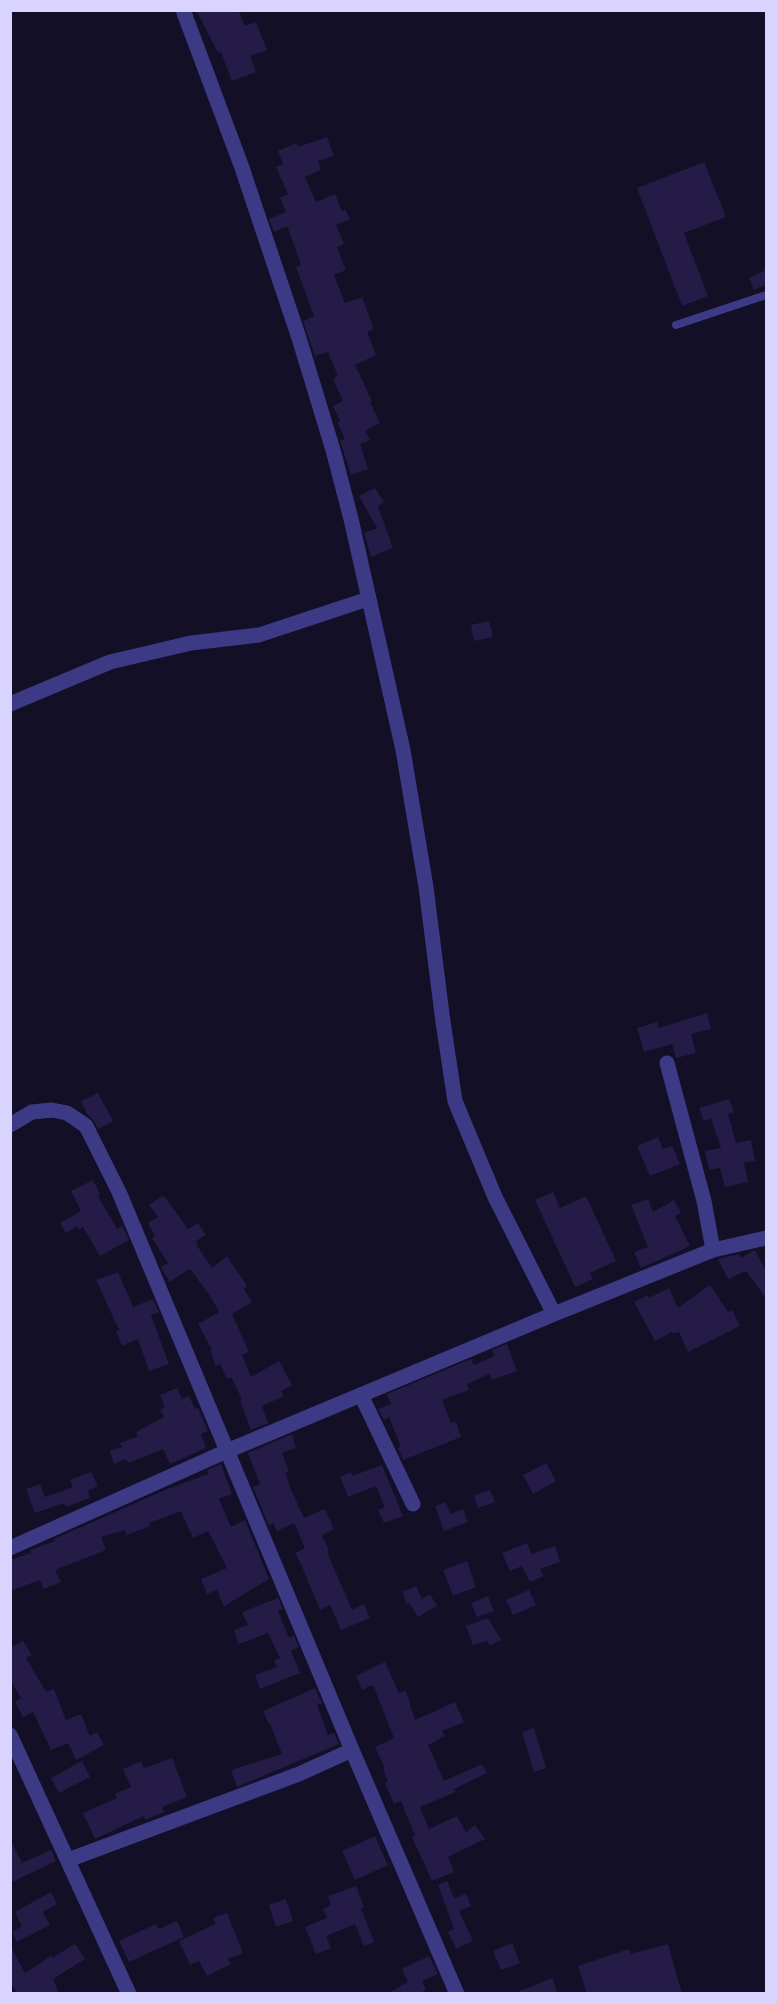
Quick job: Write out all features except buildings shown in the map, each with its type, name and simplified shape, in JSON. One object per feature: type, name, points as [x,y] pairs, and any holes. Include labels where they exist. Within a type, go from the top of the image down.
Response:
[{"type":"street","points":[[183,10],[241,165],[305,358],[348,508],[404,750],[455,1101],[495,1197],[554,1314]]},
{"type":"street","points":[[10,704],[110,662],[191,643],[259,635],[368,598]]},
{"type":"street","points":[[668,1063],[704,1201],[713,1250]]},
{"type":"street","points":[[10,1125],[33,1112],[52,1110],[67,1113],[86,1126],[119,1192],[352,1750],[457,1994]]},
{"type":"street","points":[[10,1548],[227,1451],[554,1314],[713,1250],[766,1238]]},
{"type":"street","points":[[361,1395],[412,1503]]},
{"type":"street","points":[[10,1735],[129,1994]]},
{"type":"street","points":[[68,1860],[299,1774],[352,1750]]},
{"type":"lane","points":[[676,325],[766,295]]}]
